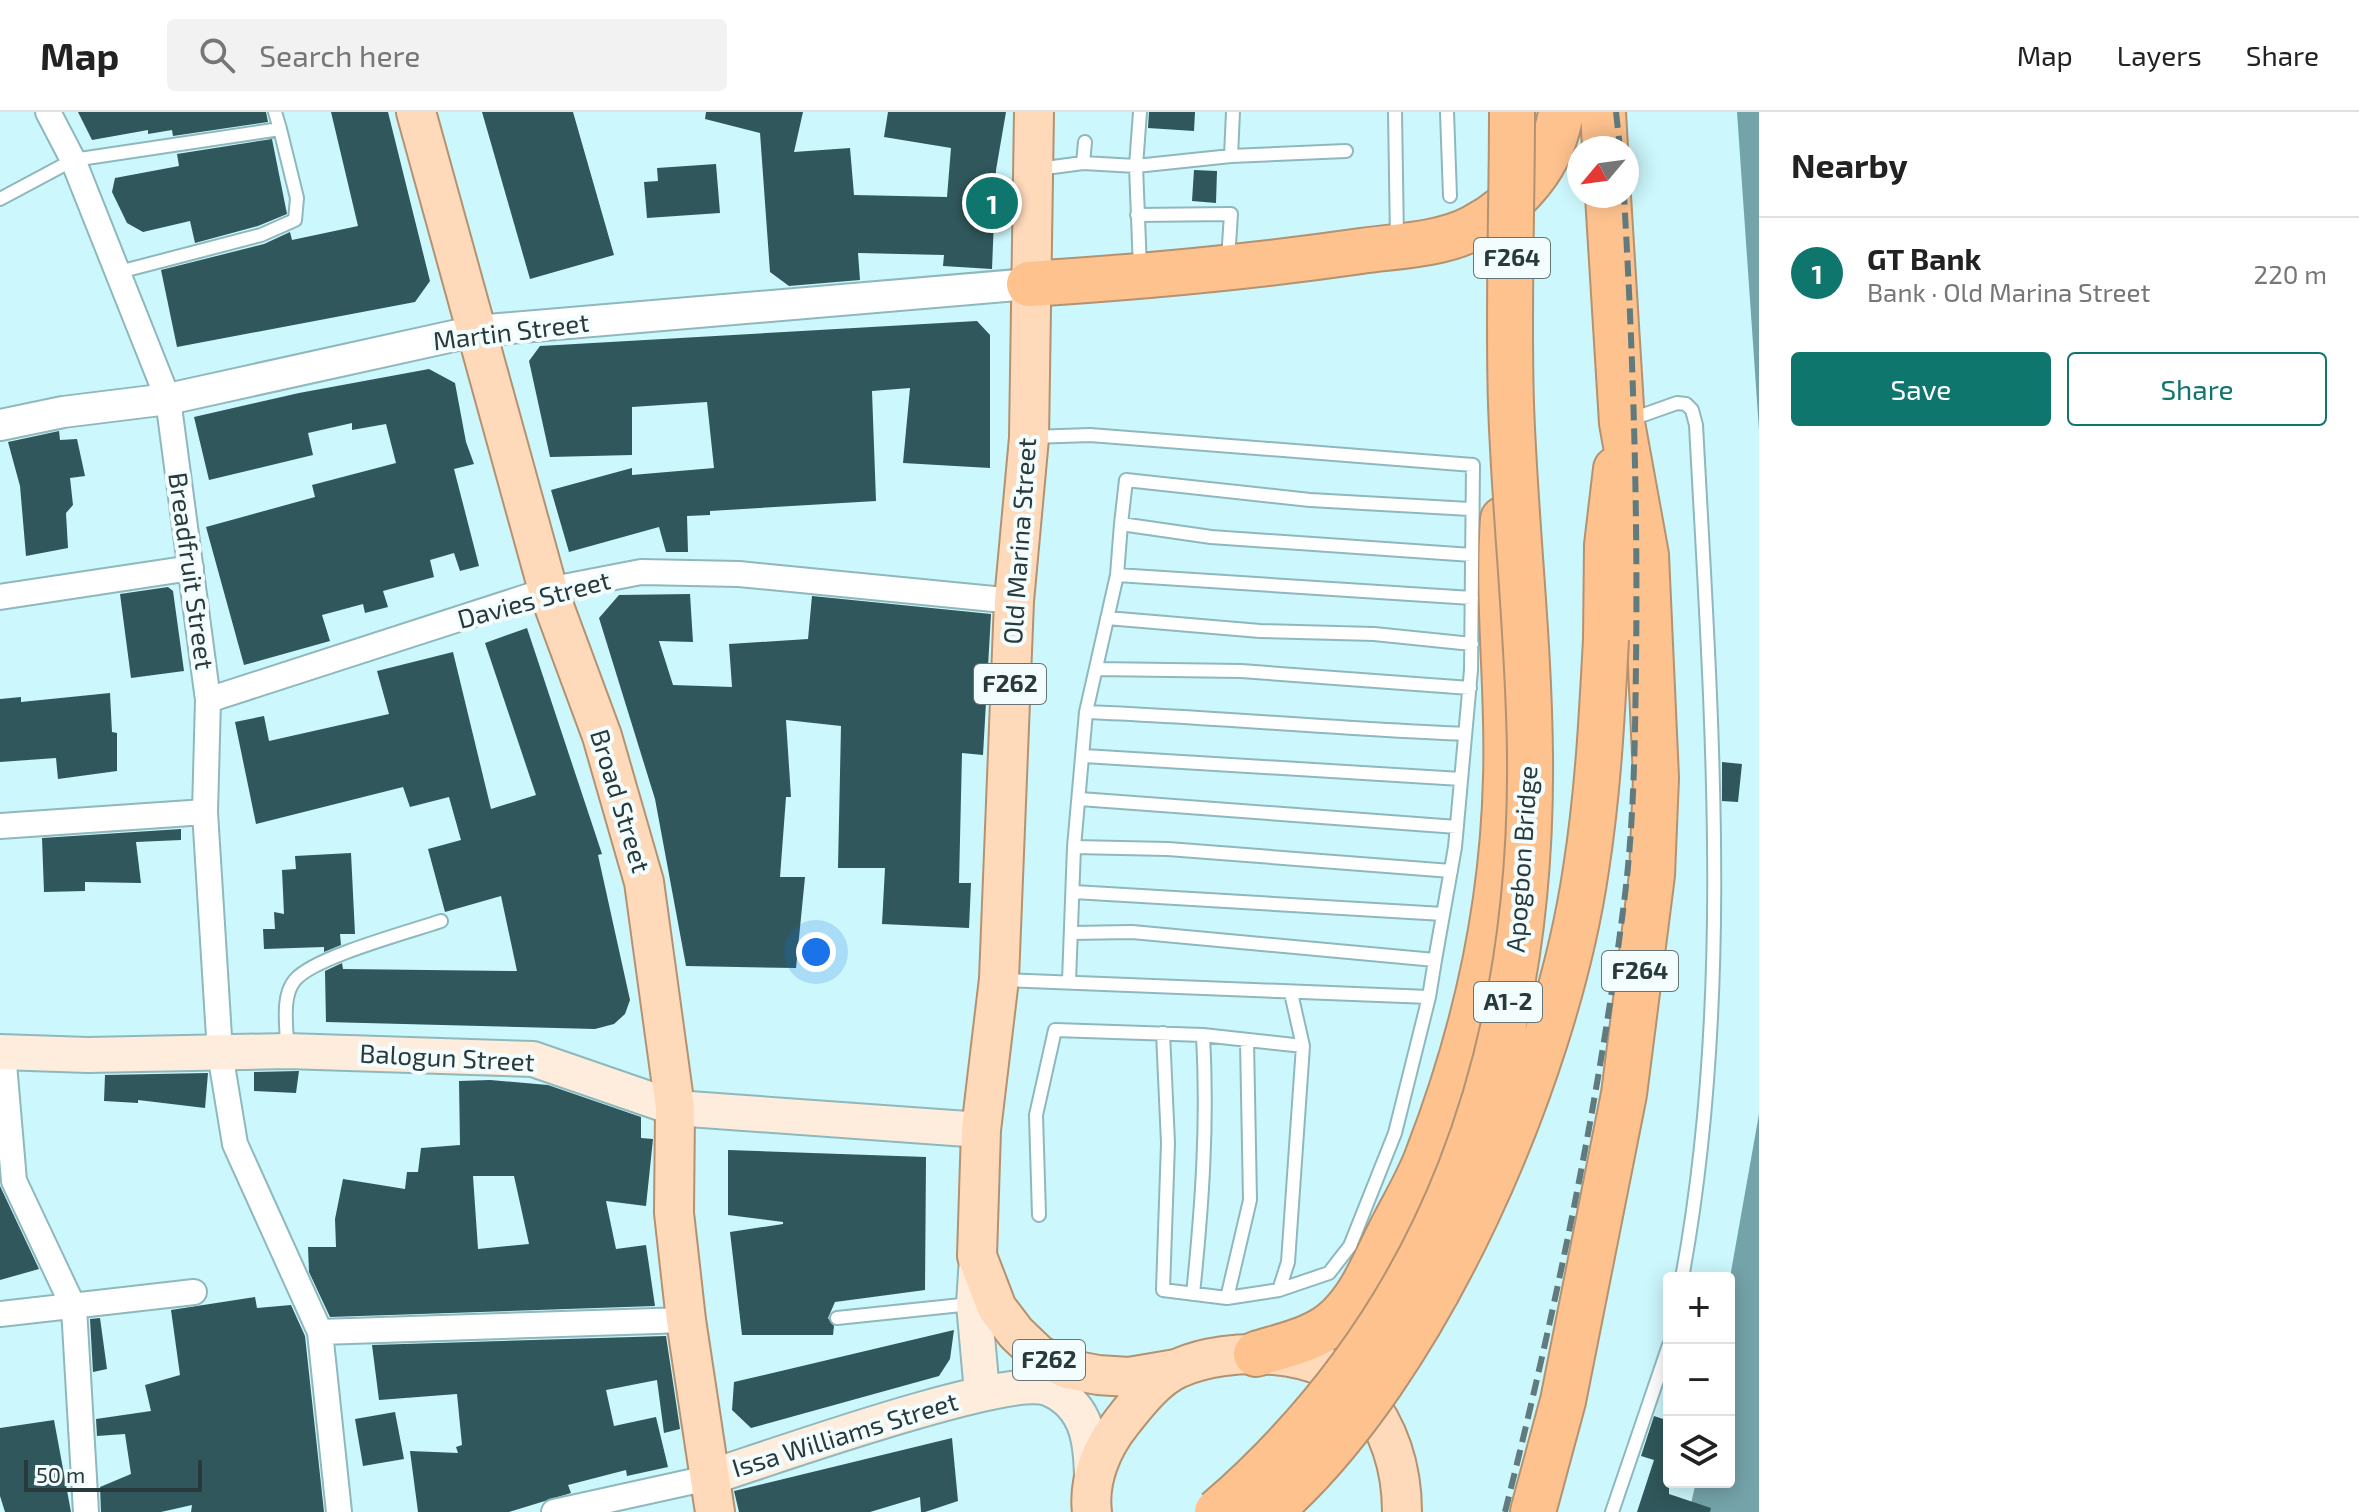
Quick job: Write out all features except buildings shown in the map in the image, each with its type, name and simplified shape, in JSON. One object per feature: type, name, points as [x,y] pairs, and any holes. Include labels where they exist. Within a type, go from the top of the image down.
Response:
[{"type":"highway","name":"F264","points":[[1256,1354],[1289,1344],[1331,1325],[1359,1293],[1428,1156],[1486,967],[1502,861],[1506,778],[1499,567],[1511,404],[1512,112]]},
{"type":"highway","points":[[1029,284],[1228,269],[1397,246],[1470,230],[1503,211],[1531,183],[1546,157],[1561,112]]},
{"type":"highway","points":[[1603,112],[1604,136]]},
{"type":"highway","name":"F264","points":[[1533,1512],[1563,1401],[1624,1094],[1652,875],[1656,778],[1646,555],[1622,423],[1609,208]]},
{"type":"highway","name":"Apogbon Bridge","points":[[1217,1512],[1251,1483],[1329,1395],[1367,1348],[1407,1284],[1462,1173],[1499,1050],[1514,972],[1529,837],[1525,588],[1511,404]]},
{"type":"highway","name":"Apogbon Bridge","points":[[1269,1512],[1363,1406],[1426,1313],[1483,1200],[1507,1142],[1554,1005],[1586,870],[1602,734],[1607,545],[1622,423]]},
{"type":"main road","name":"Broad Street","points":[[416,112],[548,590],[602,736],[644,882],[675,1108],[674,1213],[711,1495]]},
{"type":"main road","name":"Old Marina Street","points":[[982,1392],[974,1304],[981,1130],[999,979],[1014,601],[1029,438],[1034,112]]},
{"type":"main road","name":"Balogun Street","points":[[2,1052],[287,1051],[533,1059],[675,1108],[981,1130]]},
{"type":"main road","name":"Old Marina Street","points":[[977,1256],[997,1308],[1016,1333],[1039,1355],[1067,1369],[1098,1375],[1129,1377],[1176,1369]]},
{"type":"main road","points":[[1091,1502],[1109,1438],[1135,1404],[1176,1369],[1220,1355],[1256,1354],[1292,1357],[1325,1368],[1360,1392],[1388,1436],[1405,1502]]},
{"type":"main road","name":"F262","points":[[982,1392],[1047,1388],[1074,1406],[1084,1420],[1089,1437],[1091,1502]]},
{"type":"main road","name":"Issa Williams Street","points":[[711,1495],[982,1392]]},
{"type":"street","name":"Breadfruit Street","points":[[48,112],[73,160],[168,399],[208,700],[205,812],[220,1053],[235,1144],[320,1332],[339,1512]]},
{"type":"street","name":"Martin Street","points":[[0,425],[63,412],[168,399],[476,331],[1029,284]]},
{"type":"street","points":[[0,597],[191,568]]},
{"type":"street","name":"Davies Street","points":[[208,700],[548,590],[641,572],[739,574],[1014,601]]},
{"type":"street","points":[[0,826],[205,812]]},
{"type":"street","points":[[2,1052],[7,1181],[74,1308],[86,1512]]},
{"type":"street","points":[[0,1314],[74,1308],[100,1300],[194,1292]]},
{"type":"street","points":[[320,1332],[686,1320]]},
{"type":"street","points":[[554,1512],[711,1495]]},
{"type":"lane","points":[[119,272],[261,235],[295,220],[297,198],[275,112]]},
{"type":"lane","points":[[1140,112],[1136,166],[1140,277]]},
{"type":"lane","points":[[1231,156],[1233,112]]},
{"type":"lane","points":[[1395,112],[1397,246]]},
{"type":"lane","points":[[1447,112],[1450,196]]},
{"type":"lane","points":[[0,199],[73,160],[280,129]]},
{"type":"lane","points":[[1083,163],[1085,142]]},
{"type":"lane","points":[[1031,170],[1083,163],[1136,166],[1231,156],[1346,151]]},
{"type":"lane","points":[[1137,215],[1231,214],[1228,269]]},
{"type":"lane","points":[[1622,423],[1677,403],[1686,404],[1692,410],[1696,425],[1713,771],[1715,958],[1696,1200],[1683,1272]]},
{"type":"lane","points":[[1029,438],[1090,435],[1473,465],[1470,509],[1470,688],[1457,827],[1429,997],[1395,1133],[1350,1246],[1329,1273],[1279,1290],[1227,1298],[1163,1290],[1168,1143],[1163,1033]]},
{"type":"lane","points":[[1069,981],[1074,847],[1086,712],[1117,575],[1126,480],[1310,500],[1470,509]]},
{"type":"lane","points":[[1121,524],[1211,537],[1472,555]]},
{"type":"lane","points":[[1117,575],[1472,598]]},
{"type":"lane","points":[[1107,618],[1260,631],[1374,634],[1472,644]]},
{"type":"lane","points":[[1096,669],[1241,671],[1470,688]]},
{"type":"lane","points":[[1086,712],[1219,717],[1339,729],[1465,734]]},
{"type":"lane","points":[[1084,756],[1461,779]]},
{"type":"lane","points":[[1080,799],[1457,827]]},
{"type":"lane","points":[[1074,847],[1168,849],[1451,871]]},
{"type":"lane","points":[[1074,892],[1443,914]]},
{"type":"lane","points":[[287,1051],[287,998],[295,980],[331,959],[441,921]]},
{"type":"lane","points":[[1071,933],[1132,932],[1435,960]]},
{"type":"lane","points":[[999,979],[1429,997]]},
{"type":"lane","points":[[1279,1290],[1288,1262],[1303,1046],[1291,993]]},
{"type":"lane","points":[[1039,1215],[1036,1115],[1055,1030],[1203,1035],[1303,1046]]},
{"type":"lane","points":[[1193,1294],[1204,1185],[1207,1102],[1203,1035]]},
{"type":"lane","points":[[1227,1298],[1250,1200],[1247,1041]]},
{"type":"lane","points":[[837,1318],[974,1304]]},
{"type":"lane","points":[[1612,1512],[1663,1363]]},
{"type":"water","points":[[1737,112],[1759,112],[1759,430]]},
{"type":"water","points":[[1759,1114],[1759,1512],[1689,1512],[1695,1488],[1735,1488],[1735,1272],[1731,1272]]},
{"type":"railway","points":[[1616,112],[1619,136]]},
{"type":"railway","points":[[1505,1512],[1574,1209],[1601,1057],[1627,873],[1634,753],[1636,546],[1625,208]]},
{"type":"place","name":"GT Bank","points":[[992,203]]}]
